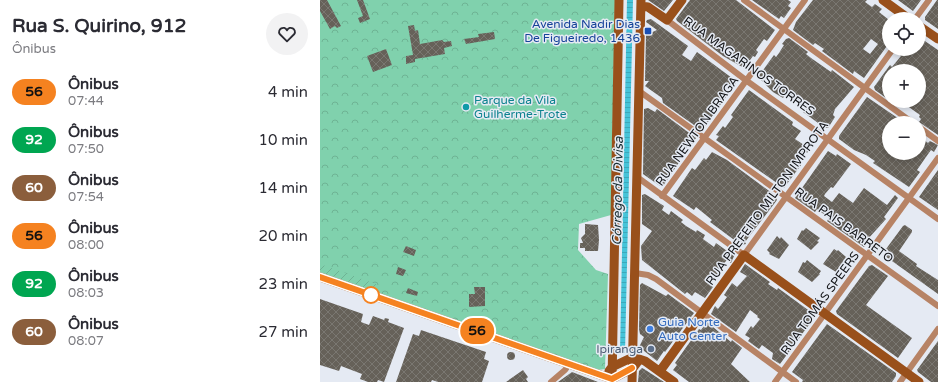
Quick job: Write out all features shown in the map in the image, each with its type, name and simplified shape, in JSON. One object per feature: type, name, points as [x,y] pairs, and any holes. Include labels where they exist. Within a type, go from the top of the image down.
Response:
[{"type":"main road","points":[[610,379],[612,367],[619,0]]},
{"type":"main road","points":[[667,20],[682,0]]},
{"type":"main road","points":[[883,0],[899,12]]},
{"type":"main road","points":[[632,382],[632,368],[636,359],[635,273],[641,3]]},
{"type":"main road","name":"RUA MAGARINOS TORRES","points":[[641,3],[667,20]]},
{"type":"main road","points":[[926,31],[938,39]]},
{"type":"main road","points":[[744,255],[919,382]]},
{"type":"main road","name":"RUA PREFEITO MILTON IMPROTA","points":[[660,371],[744,255]]},
{"type":"main road","points":[[320,277],[570,363],[610,379],[632,368]]},
{"type":"main road","points":[[612,367],[636,359],[645,361],[674,382]]},
{"type":"street","points":[[744,0],[903,116]]},
{"type":"street","name":"RUA NEWTON BRAGA","points":[[662,196],[805,0]]},
{"type":"street","points":[[920,12],[929,0]]},
{"type":"street","name":"RUA MAGARINOS TORRES","points":[[667,20],[747,81],[828,138],[938,219]]},
{"type":"street","name":"RUA PREFEITO MILTON IMPROTA","points":[[744,255],[888,56]]},
{"type":"street","name":"RUA PAIS BARRETO","points":[[639,91],[938,306]]},
{"type":"street","points":[[926,132],[938,141]]},
{"type":"street","name":"RUA TOMÁS SPEERS","points":[[776,382],[938,158]]},
{"type":"street","points":[[637,177],[744,255]]},
{"type":"street","points":[[635,273],[648,275],[656,279],[796,382]]},
{"type":"street","points":[[900,382],[938,329]]},
{"type":"street","points":[[550,382],[565,370],[570,363]]},
{"type":"green space","name":"Parque da Vila Guilherme-Trote","points":[[320,0],[615,0],[611,215],[579,224],[578,250],[596,270],[608,274],[605,369],[598,370],[320,274]]},
{"type":"green space","points":[[320,264],[376,284],[375,291],[320,272]]},
{"type":"water","points":[[627,0],[633,0],[625,353],[620,353]]},
{"type":"building","points":[[320,0],[327,0],[341,26],[337,28],[335,26],[330,29],[320,11]]},
{"type":"building","points":[[357,0],[363,0],[370,19],[360,23],[358,18],[363,16]]},
{"type":"building","points":[[648,0],[673,0],[664,11]]},
{"type":"building","points":[[690,0],[736,0],[775,30],[767,41],[764,39],[756,50],[758,52],[755,57],[753,56],[744,68],[723,56],[677,21],[676,19]]},
{"type":"building","points":[[752,0],[788,0],[791,2],[788,6],[791,8],[784,18],[781,16],[779,19]]},
{"type":"building","points":[[813,0],[867,0],[865,2],[872,7],[875,4],[882,9],[879,12],[882,14],[882,53],[864,78],[854,71],[853,74],[822,51],[824,49],[815,43],[813,45],[793,30],[796,22]],"holes":[[[871,39],[878,44],[870,54],[863,49]]]},
{"type":"building","points":[[898,0],[921,0],[913,11]]},
{"type":"building","points":[[938,0],[938,29],[926,21],[926,16]]},
{"type":"building","points":[[651,19],[688,46],[682,55],[691,61],[697,52],[736,81],[701,130],[663,103],[662,98],[645,86],[649,81],[645,81],[646,35],[657,30],[646,22],[647,20]]},
{"type":"building","points":[[414,25],[415,31],[418,30],[420,44],[442,40],[444,42],[451,41],[452,46],[444,48],[445,54],[415,59],[415,62],[406,64],[406,56],[413,55],[408,26]]},
{"type":"building","points":[[494,32],[495,39],[466,44],[464,39],[479,37],[478,34]]},
{"type":"building","points":[[789,38],[808,52],[806,54],[811,58],[831,72],[832,70],[854,87],[835,109],[833,115],[835,117],[828,128],[825,128],[803,112],[805,110],[785,95],[783,98],[773,92],[758,77],[774,55],[776,57],[779,53],[784,45],[782,44]]},
{"type":"building","points":[[926,42],[938,50],[938,135],[926,127],[926,116],[920,116],[910,108],[926,108],[926,64],[894,64],[901,56],[926,56]]},
{"type":"building","points":[[386,49],[392,65],[373,72],[367,56]]},
{"type":"building","points":[[882,76],[882,95],[875,90],[874,87]]},
{"type":"building","points":[[749,90],[793,122],[792,125],[801,131],[795,139],[810,149],[807,153],[805,151],[798,162],[801,165],[784,188],[716,140],[719,136],[716,135],[723,126],[725,128],[733,117],[731,115]]},
{"type":"building","points":[[867,97],[895,116],[882,116],[882,160],[924,160],[917,170],[920,172],[909,187],[873,163],[875,161],[854,150],[839,139],[839,136]]},
{"type":"building","points":[[648,108],[655,112],[657,109],[696,138],[680,156],[680,161],[663,186],[660,186],[643,174],[644,109]]},
{"type":"building","points":[[926,141],[928,143],[930,141],[938,145],[934,152],[931,150],[926,157]]},
{"type":"building","points":[[828,151],[836,156],[837,154],[851,164],[833,188],[831,187],[824,196],[832,202],[839,193],[853,203],[864,188],[887,205],[895,195],[898,198],[884,217],[886,219],[867,240],[869,241],[864,247],[827,221],[829,218],[817,209],[815,212],[795,198]]},
{"type":"building","points":[[712,152],[727,160],[776,196],[777,200],[745,242],[746,244],[741,245],[710,222],[712,220],[696,207],[694,210],[673,196],[692,168],[695,170],[704,158],[706,160]]},
{"type":"building","points":[[938,170],[938,210],[919,197]]},
{"type":"building","points":[[645,194],[664,206],[662,210],[669,215],[671,211],[683,220],[681,222],[686,226],[705,235],[703,239],[714,247],[716,243],[734,256],[731,263],[727,260],[716,272],[718,274],[710,285],[713,287],[705,298],[695,292],[692,296],[687,292],[685,294],[642,260],[641,246],[652,231],[642,224],[642,195]]},
{"type":"building","points":[[585,224],[598,225],[598,251],[585,251],[585,248],[580,248],[580,243],[583,243],[581,238],[585,234]]},
{"type":"building","points":[[905,225],[912,230],[912,232],[899,251],[917,264],[916,266],[938,280],[938,294],[885,256],[889,251],[886,249]]},
{"type":"building","points":[[806,228],[820,238],[817,241],[819,242],[811,250],[797,239],[802,230],[803,231]]},
{"type":"building","points":[[777,236],[780,239],[781,237],[789,245],[779,259],[769,254],[770,253],[767,250]]},
{"type":"building","points":[[406,246],[416,250],[414,256],[403,252]]},
{"type":"building","points":[[834,249],[837,251],[838,250],[846,257],[836,272],[823,264]]},
{"type":"building","points":[[807,260],[821,271],[812,282],[798,272],[803,262],[805,263]]},
{"type":"building","points":[[745,264],[770,282],[768,284],[777,290],[778,288],[815,315],[780,364],[772,359],[773,353],[762,345],[759,349],[748,341],[750,338],[745,335],[751,326],[753,328],[760,319],[750,310],[736,332],[711,314],[715,306],[718,309],[727,297],[724,295],[732,283],[737,287],[747,276],[740,272]]},
{"type":"building","points":[[872,265],[888,276],[866,305],[912,338],[898,358],[837,314],[836,311],[869,266]]},
{"type":"building","points":[[398,267],[406,270],[403,276],[396,274]]},
{"type":"building","points":[[642,283],[666,296],[668,294],[694,313],[657,361],[639,347],[644,337],[640,334],[639,329],[640,285]]},
{"type":"building","points":[[474,287],[485,287],[485,306],[469,307],[469,294],[475,294]]},
{"type":"building","points":[[408,288],[418,292],[417,296],[406,293]]},
{"type":"building","points":[[320,299],[363,314],[361,322],[369,325],[373,316],[384,320],[385,318],[389,319],[388,322],[404,328],[384,382],[378,380],[377,382],[368,382],[360,379],[362,374],[341,366],[339,371],[320,365]]},
{"type":"building","points":[[707,322],[731,342],[732,340],[742,348],[731,364],[750,382],[689,382],[673,370],[677,365],[675,363],[699,329],[701,330]]},
{"type":"building","points":[[827,324],[896,373],[896,376],[892,382],[802,382],[803,380],[792,372]]},
{"type":"building","points":[[421,330],[486,352],[484,359],[489,361],[482,382],[438,382],[432,380],[431,382],[396,382],[413,334],[419,336]]},
{"type":"building","points":[[938,341],[938,382],[931,382],[917,370]]},
{"type":"building","points":[[509,352],[513,352],[515,356],[513,360],[509,360],[507,358],[507,354]]},
{"type":"building","points":[[642,368],[664,382],[638,382],[639,371]]},
{"type":"building","points":[[523,370],[528,377],[526,379],[528,382],[506,382]]},
{"type":"building","points":[[572,372],[598,382],[558,382]]},
{"type":"bus line","name":"56","points":[[320,277],[570,363],[612,379],[632,368]]},
{"type":"place","name":"Avenida Nadir Dias De Figueiredo, 1436","points":[[648,31]]},
{"type":"place","name":"Parque da Vila Guilherme-Trote","points":[[466,107]]},
{"type":"place","name":"Guia Norte Auto Center","points":[[650,329]]},
{"type":"place","name":"Ipiranga","points":[[651,349]]},
{"type":"water label","name":"Córrego da Divisa","points":[[617,191]]}]
